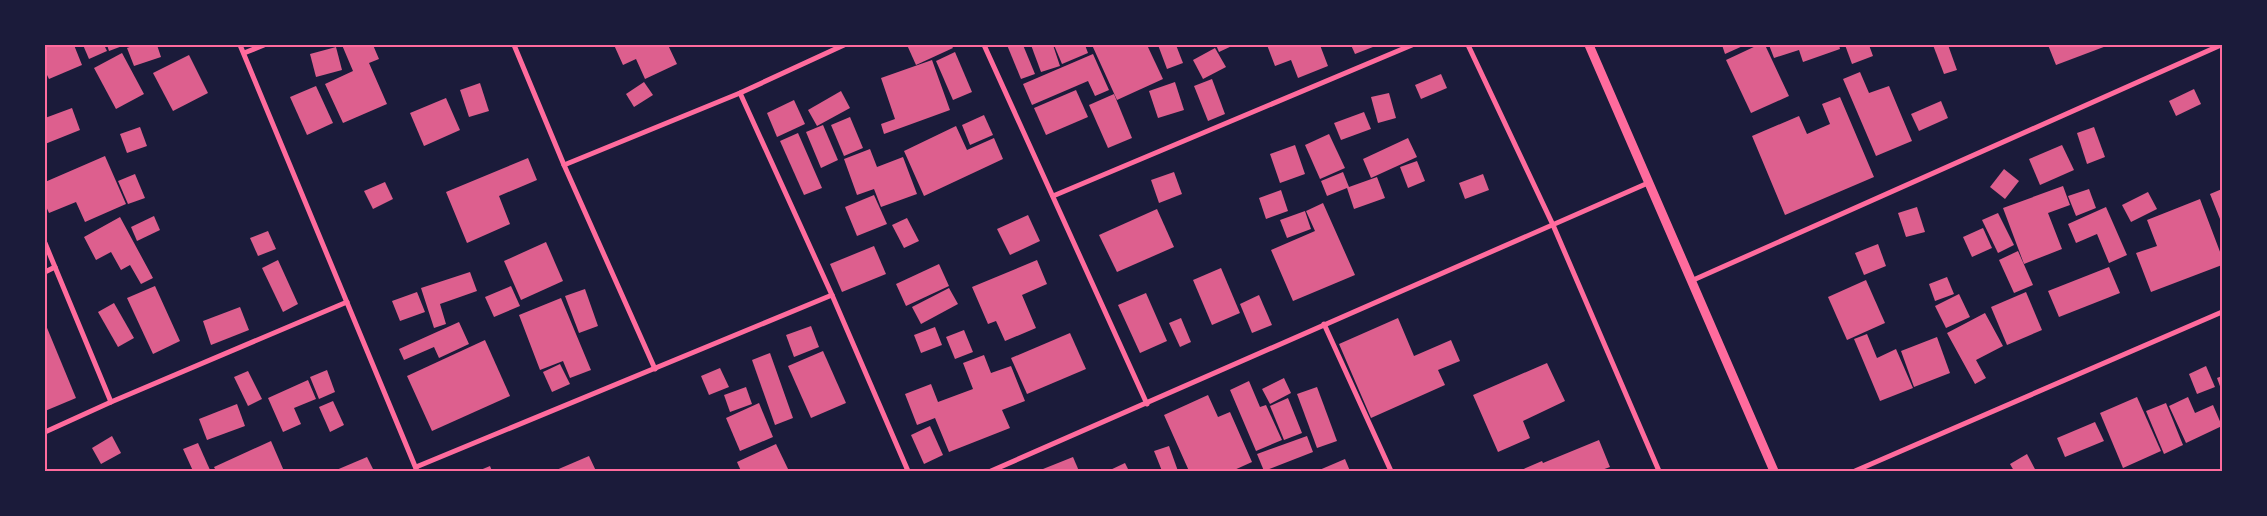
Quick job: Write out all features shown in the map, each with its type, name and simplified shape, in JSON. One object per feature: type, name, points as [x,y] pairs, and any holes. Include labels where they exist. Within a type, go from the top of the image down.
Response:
[{"type":"street","points":[[240,45],[417,469],[832,295]]},
{"type":"street","points":[[244,53],[264,45]]},
{"type":"street","points":[[514,45],[564,165],[655,369]]},
{"type":"street","points":[[564,165],[740,93],[844,45]]},
{"type":"street","points":[[984,45],[1147,404]]},
{"type":"street","points":[[1053,196],[1412,45]]},
{"type":"street","points":[[1468,45],[1553,225],[1659,471]]},
{"type":"street","points":[[1691,281],[2221,45]]},
{"type":"street","points":[[1591,46],[1648,183],[1774,471]]},
{"type":"street","points":[[740,93],[832,295],[908,471]]},
{"type":"street","points":[[991,471],[1648,183]]},
{"type":"street","points":[[45,243],[111,402]]},
{"type":"street","points":[[45,272],[55,267]]},
{"type":"street","points":[[45,432],[347,302]]},
{"type":"street","points":[[1855,471],[2222,312]]},
{"type":"street","points":[[1324,324],[1391,471]]},
{"type":"building","points":[[45,45],[74,45],[82,65],[49,79],[45,71]]},
{"type":"building","points":[[83,45],[104,45],[107,51],[89,59]]},
{"type":"building","points":[[107,45],[125,45],[109,51]]},
{"type":"building","points":[[135,45],[157,45],[161,57],[134,66],[127,48]]},
{"type":"building","points":[[342,45],[373,45],[379,59],[369,63],[387,104],[343,123],[325,84],[353,71]]},
{"type":"building","points":[[614,45],[668,45],[677,64],[645,79],[636,59],[623,65]]},
{"type":"building","points":[[907,45],[951,45],[953,48],[916,65]]},
{"type":"building","points":[[1007,45],[1023,45],[1035,74],[1021,79]]},
{"type":"building","points":[[1031,45],[1053,45],[1060,66],[1041,72]]},
{"type":"building","points":[[1054,45],[1085,45],[1088,53],[1062,64]]},
{"type":"building","points":[[1092,45],[1147,45],[1163,79],[1117,100]]},
{"type":"building","points":[[1158,45],[1176,45],[1183,63],[1167,69]]},
{"type":"building","points":[[1216,45],[1234,45],[1219,52]]},
{"type":"building","points":[[1267,45],[1320,45],[1328,66],[1298,78],[1291,60],[1275,66]]},
{"type":"building","points":[[1351,45],[1378,45],[1355,54]]},
{"type":"building","points":[[1722,45],[1745,45],[1725,54]]},
{"type":"building","points":[[1758,45],[1765,45],[1789,96],[1751,113],[1726,60]]},
{"type":"building","points":[[1769,45],[1839,45],[1840,49],[1803,62],[1799,50],[1774,58]]},
{"type":"building","points":[[1845,45],[1869,45],[1873,56],[1852,64]]},
{"type":"building","points":[[1933,45],[1948,45],[1957,70],[1944,74]]},
{"type":"building","points":[[2048,45],[2109,45],[2056,65]]},
{"type":"building","points":[[336,47],[342,70],[316,77],[310,54]]},
{"type":"building","points":[[1215,48],[1226,67],[1203,79],[1193,60]]},
{"type":"building","points":[[955,52],[972,92],[953,100],[936,61]]},
{"type":"building","points":[[122,53],[144,94],[116,109],[94,68]]},
{"type":"building","points":[[1093,54],[1109,90],[1095,96],[1088,81],[1032,105],[1023,84]]},
{"type":"building","points":[[189,55],[208,93],[173,111],[153,73]]},
{"type":"building","points":[[932,60],[950,110],[884,134],[881,124],[895,119],[881,78]]},
{"type":"building","points":[[1860,72],[1869,93],[1889,86],[1912,141],[1876,156],[1843,79]]},
{"type":"building","points":[[1441,74],[1447,88],[1421,99],[1415,85]]},
{"type":"building","points":[[1212,79],[1225,114],[1208,121],[1194,86]]},
{"type":"building","points":[[644,82],[653,95],[634,107],[626,94]]},
{"type":"building","points":[[1175,82],[1184,110],[1158,118],[1149,91]]},
{"type":"building","points":[[480,83],[489,111],[469,117],[460,90]]},
{"type":"building","points":[[316,86],[333,123],[307,135],[290,97]]},
{"type":"building","points":[[2194,89],[2201,104],[2176,116],[2169,101]]},
{"type":"building","points":[[1076,90],[1088,117],[1046,135],[1034,108]]},
{"type":"building","points":[[841,91],[850,108],[817,126],[808,110]]},
{"type":"building","points":[[1389,93],[1396,118],[1378,123],[1371,97]]},
{"type":"building","points":[[1114,94],[1132,138],[1108,148],[1089,105]]},
{"type":"building","points":[[1840,97],[1874,177],[1785,215],[1752,136],[1799,116],[1807,134],[1830,124],[1822,104]]},
{"type":"building","points":[[446,98],[460,130],[424,146],[410,113]]},
{"type":"building","points":[[794,100],[805,124],[777,137],[767,113]]},
{"type":"building","points":[[1941,101],[1948,118],[1919,131],[1911,114]]},
{"type":"building","points":[[72,108],[80,130],[45,144],[45,118]]},
{"type":"building","points":[[1364,112],[1371,129],[1341,140],[1334,123]]},
{"type":"building","points":[[984,115],[993,135],[970,145],[962,125]]},
{"type":"building","points":[[850,117],[863,148],[844,156],[831,125]]},
{"type":"building","points":[[823,125],[838,160],[821,168],[806,132]]},
{"type":"building","points":[[956,126],[967,150],[994,138],[1003,159],[924,196],[904,151]]},
{"type":"building","points":[[140,127],[147,146],[127,153],[120,134]]},
{"type":"building","points":[[2094,127],[2105,157],[2087,164],[2077,133]]},
{"type":"building","points":[[798,133],[822,188],[804,195],[780,141]]},
{"type":"building","points":[[1329,134],[1345,168],[1320,179],[1305,145]]},
{"type":"building","points":[[1408,138],[1417,157],[1371,178],[1363,159]]},
{"type":"building","points":[[1295,145],[1305,174],[1280,183],[1270,154]]},
{"type":"building","points":[[2062,145],[2074,170],[2040,185],[2029,159]]},
{"type":"building","points":[[870,149],[877,167],[903,157],[917,194],[881,207],[874,189],[857,195],[844,159]]},
{"type":"building","points":[[105,156],[126,204],[85,222],[76,202],[49,213],[45,204],[45,182]]},
{"type":"building","points":[[528,158],[537,180],[499,196],[510,224],[467,243],[446,192]]},
{"type":"building","points":[[1417,161],[1425,181],[1408,188],[1400,167]]},
{"type":"building","points":[[2004,169],[2019,181],[2005,199],[1990,187]]},
{"type":"building","points":[[1174,172],[1182,194],[1159,203],[1151,180]]},
{"type":"building","points":[[1343,172],[1349,187],[1377,177],[1385,198],[1354,209],[1347,188],[1327,196],[1321,181]]},
{"type":"building","points":[[135,174],[145,198],[128,204],[118,181]]},
{"type":"building","points":[[1483,174],[1489,190],[1465,199],[1459,183]]},
{"type":"building","points":[[385,182],[393,199],[373,209],[364,191]]},
{"type":"building","points":[[2063,186],[2070,205],[2048,213],[2062,249],[2024,264],[2003,208]]},
{"type":"building","points":[[2089,189],[2096,208],[2076,216],[2068,196]]},
{"type":"building","points":[[2222,189],[2222,224],[2210,194]]},
{"type":"building","points":[[1281,190],[1288,211],[1266,219],[1259,198]]},
{"type":"building","points":[[2148,192],[2157,209],[2131,222],[2122,205]]},
{"type":"building","points":[[874,195],[887,224],[857,236],[845,207]]},
{"type":"building","points":[[2200,199],[2222,257],[2222,265],[2151,292],[2136,253],[2157,246],[2147,220]]},
{"type":"building","points":[[1323,203],[1355,275],[1293,301],[1271,250],[1315,231],[1306,211]]},
{"type":"building","points":[[1917,207],[1925,232],[1906,237],[1898,213]]},
{"type":"building","points":[[2106,207],[2127,255],[2109,263],[2097,234],[2076,243],[2068,224]]},
{"type":"building","points":[[1157,209],[1174,247],[1117,272],[1099,235]]},
{"type":"building","points":[[1305,211],[1311,229],[1287,238],[1280,220]]},
{"type":"building","points":[[1998,213],[2014,245],[1998,253],[1982,220]]},
{"type":"building","points":[[1028,215],[1040,241],[1010,255],[997,229]]},
{"type":"building","points":[[154,216],[160,230],[137,241],[131,227]]},
{"type":"building","points":[[120,217],[153,278],[141,284],[130,265],[121,270],[111,252],[96,260],[84,237]]},
{"type":"building","points":[[907,218],[919,241],[904,248],[892,225]]},
{"type":"building","points":[[1983,228],[1992,248],[1972,257],[1963,237]]},
{"type":"building","points":[[268,231],[276,249],[258,256],[250,238]]},
{"type":"building","points":[[546,242],[563,281],[521,300],[504,261]]},
{"type":"building","points":[[1878,244],[1886,266],[1864,275],[1855,253]]},
{"type":"building","points":[[874,246],[886,274],[842,292],[830,264]]},
{"type":"building","points":[[2018,251],[2033,285],[2014,293],[1999,260]]},
{"type":"building","points":[[278,260],[298,304],[283,312],[262,268]]},
{"type":"building","points":[[1037,260],[1047,284],[1022,295],[1036,328],[1005,341],[996,321],[988,324],[972,287]]},
{"type":"building","points":[[939,264],[949,286],[906,306],[896,284]]},
{"type":"building","points":[[2109,267],[2120,293],[2059,317],[2048,291]]},
{"type":"building","points":[[1221,268],[1240,313],[1212,325],[1193,280]]},
{"type":"building","points":[[470,272],[477,291],[440,304],[446,324],[434,328],[421,288]]},
{"type":"building","points":[[1947,277],[1954,294],[1935,301],[1929,284]]},
{"type":"building","points":[[1866,280],[1885,323],[1847,340],[1828,297]]},
{"type":"building","points":[[155,286],[180,341],[153,354],[127,298]]},
{"type":"building","points":[[511,286],[520,306],[494,317],[485,297]]},
{"type":"building","points":[[949,288],[958,304],[921,324],[912,307]]},
{"type":"building","points":[[585,289],[598,326],[579,333],[565,296]]},
{"type":"building","points":[[417,292],[425,312],[400,321],[392,301]]},
{"type":"building","points":[[2026,292],[2042,330],[2007,345],[1991,307]]},
{"type":"building","points":[[1146,293],[1167,341],[1140,353],[1118,305]]},
{"type":"building","points":[[1959,294],[1970,317],[1946,328],[1935,306]]},
{"type":"building","points":[[1259,295],[1272,325],[1252,333],[1240,304]]},
{"type":"building","points":[[561,298],[591,370],[570,378],[563,361],[540,370],[519,315]]},
{"type":"building","points":[[114,303],[134,338],[118,347],[98,312]]},
{"type":"building","points":[[240,307],[249,330],[211,345],[203,321]]},
{"type":"building","points":[[1985,313],[2003,346],[1976,360],[1986,378],[1975,384],[1947,333]]},
{"type":"building","points":[[1181,318],[1191,342],[1180,347],[1169,323]]},
{"type":"building","points":[[1398,318],[1414,356],[1451,340],[1460,361],[1438,370],[1445,385],[1371,418],[1339,344]]},
{"type":"building","points":[[459,322],[469,344],[439,358],[434,347],[404,360],[399,349]]},
{"type":"building","points":[[45,323],[76,398],[45,411]]},
{"type":"building","points":[[811,326],[819,347],[794,357],[786,335]]},
{"type":"building","points":[[935,327],[942,345],[921,353],[914,335]]},
{"type":"building","points":[[964,330],[973,352],[955,359],[946,337]]},
{"type":"building","points":[[1070,333],[1086,369],[1027,394],[1011,358]]},
{"type":"building","points":[[1867,334],[1877,358],[1896,349],[1913,388],[1880,401],[1854,339]]},
{"type":"building","points":[[1937,337],[1950,373],[1914,387],[1901,351]]},
{"type":"building","points":[[485,340],[510,396],[432,431],[407,376]]},
{"type":"building","points":[[823,351],[846,403],[811,418],[788,366]]},
{"type":"building","points":[[770,353],[793,418],[775,425],[752,360]]},
{"type":"building","points":[[984,355],[991,373],[1011,366],[1025,401],[1002,410],[1010,428],[949,452],[935,418],[917,425],[905,394],[931,384],[938,402],[973,389],[963,363]]},
{"type":"building","points":[[1547,363],[1565,401],[1523,421],[1530,438],[1498,452],[1473,395]]},
{"type":"building","points":[[560,364],[570,384],[552,392],[543,372]]},
{"type":"building","points":[[2206,366],[2215,387],[2197,394],[2189,374]]},
{"type":"building","points":[[720,368],[729,387],[709,395],[701,376]]},
{"type":"building","points":[[327,370],[335,392],[319,399],[310,377]]},
{"type":"building","points":[[248,371],[262,399],[248,406],[234,377]]},
{"type":"building","points":[[2222,376],[2222,392],[2217,378]]},
{"type":"building","points":[[1284,378],[1291,393],[1270,404],[1262,389]]},
{"type":"building","points":[[308,380],[316,399],[294,408],[301,424],[283,432],[268,398]]},
{"type":"building","points":[[1249,381],[1260,407],[1266,405],[1282,440],[1256,451],[1230,390]]},
{"type":"building","points":[[746,387],[752,404],[730,412],[724,395]]},
{"type":"building","points":[[1317,387],[1337,441],[1317,448],[1297,394]]},
{"type":"building","points":[[1208,395],[1218,417],[1230,412],[1252,462],[1232,471],[1189,471],[1164,415]]},
{"type":"building","points":[[2137,397],[2161,451],[2123,468],[2100,413]]},
{"type":"building","points":[[2188,397],[2195,413],[2213,405],[2222,426],[2186,443],[2169,406]]},
{"type":"building","points":[[1288,398],[1302,433],[1284,440],[1270,406]]},
{"type":"building","points":[[333,401],[344,425],[330,432],[319,407]]},
{"type":"building","points":[[759,403],[773,437],[740,451],[726,418]]},
{"type":"building","points":[[2166,403],[2183,445],[2164,454],[2146,411]]},
{"type":"building","points":[[237,404],[245,426],[207,440],[199,419]]},
{"type":"building","points":[[2095,422],[2104,441],[2065,457],[2057,438]]},
{"type":"building","points":[[930,426],[943,455],[924,464],[911,435]]},
{"type":"building","points":[[112,436],[121,453],[101,464],[92,448]]},
{"type":"building","points":[[1307,436],[1313,452],[1264,471],[1257,454]]},
{"type":"building","points":[[1599,440],[1610,467],[1599,471],[1519,471],[1542,461],[1543,463]]},
{"type":"building","points":[[271,441],[284,471],[216,471],[214,467]]},
{"type":"building","points":[[198,443],[210,470],[208,471],[193,471],[183,449]]},
{"type":"building","points":[[776,444],[789,471],[741,471],[737,462]]},
{"type":"building","points":[[1169,446],[1178,471],[1162,471],[1154,451]]},
{"type":"building","points":[[2027,454],[2036,471],[2014,471],[2010,464]]},
{"type":"building","points":[[589,456],[596,471],[554,471]]},
{"type":"building","points":[[367,457],[374,471],[334,471]]},
{"type":"building","points":[[1073,457],[1079,471],[1038,471]]},
{"type":"building","points":[[1345,459],[1350,471],[1317,471]]},
{"type":"building","points":[[1125,463],[1129,471],[1108,471]]},
{"type":"building","points":[[490,466],[492,471],[478,471]]}]
